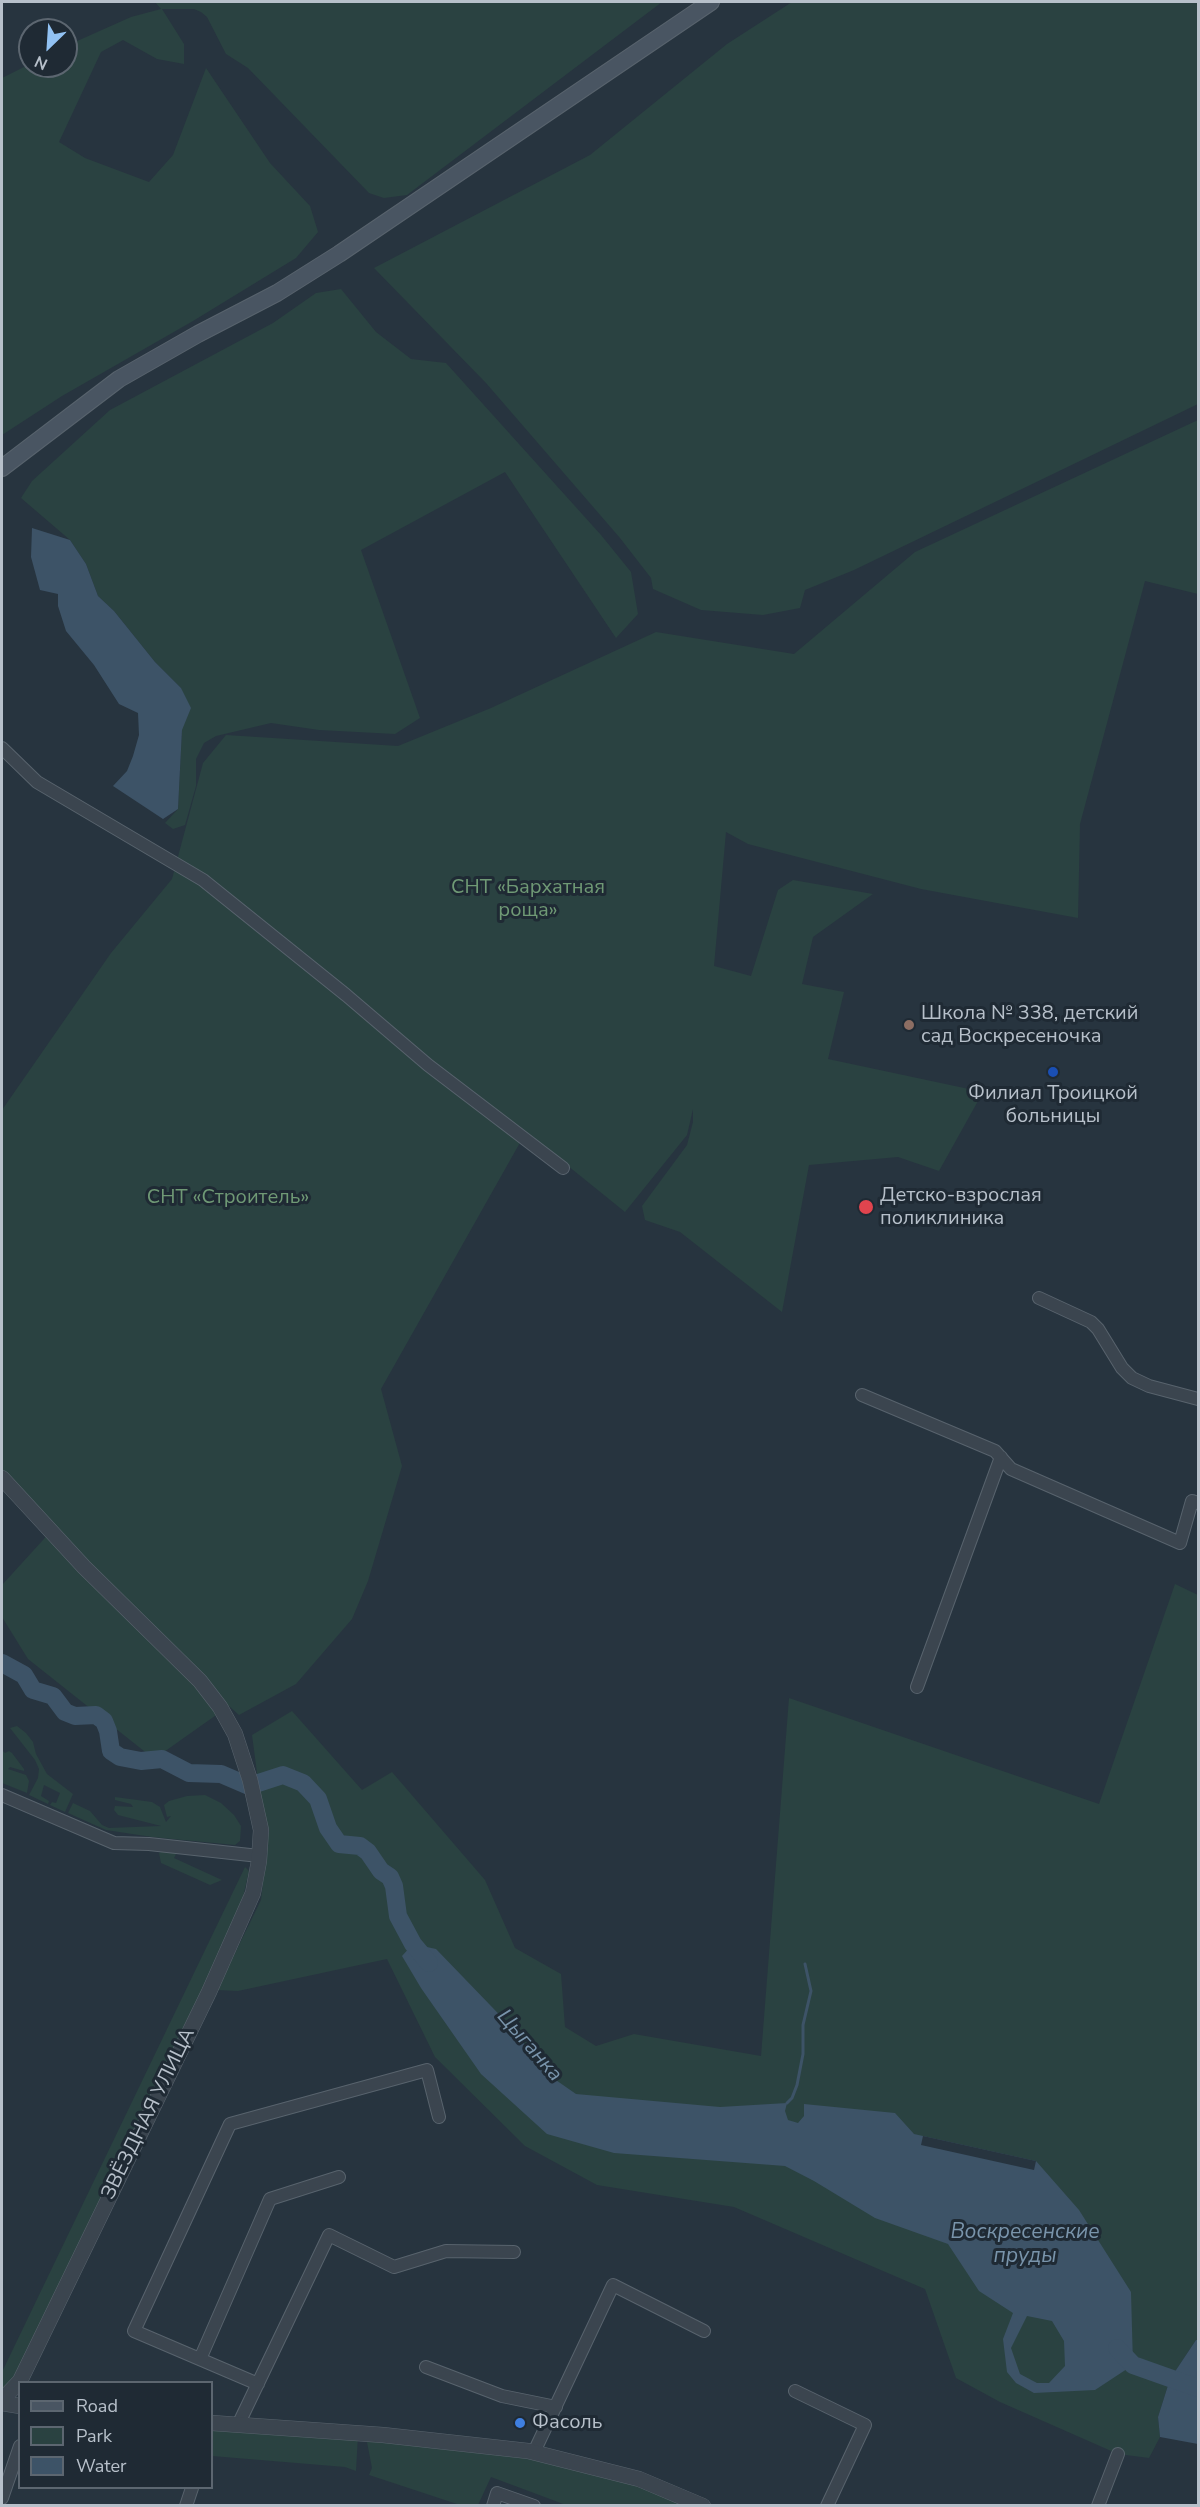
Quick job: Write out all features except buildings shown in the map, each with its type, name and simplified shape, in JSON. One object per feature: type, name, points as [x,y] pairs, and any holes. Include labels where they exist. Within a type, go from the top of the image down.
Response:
[{"type":"main road","points":[[2,468],[119,380],[198,334],[277,293],[339,254],[711,2]]},
{"type":"street","points":[[2,748],[37,782],[203,880],[337,987],[428,1065],[563,1167]]},
{"type":"street","points":[[1038,1298],[1091,1322],[1098,1329],[1122,1368],[1132,1378],[1149,1386],[1198,1399]]},
{"type":"street","points":[[862,1395],[995,1451],[1011,1469],[1180,1543],[1192,1501],[1198,1503]]},
{"type":"street","points":[[917,1687],[1000,1457]]},
{"type":"street","name":"ЗВЁЗДНАЯ УЛИЦА","points":[[2,1478],[84,1567],[200,1681],[220,1707],[235,1734],[259,1816],[259,1856],[253,1893],[209,1992],[20,2381]]},
{"type":"street","points":[[2,1795],[114,1843],[149,1844],[259,1856]]},
{"type":"street","points":[[258,2384],[134,2331],[230,2124],[427,2070],[439,2117]]},
{"type":"street","points":[[200,2359],[270,2199],[339,2177]]},
{"type":"street","points":[[238,2425],[329,2235],[394,2267],[446,2251],[514,2252]]},
{"type":"street","points":[[534,2452],[613,2285],[704,2331]]},
{"type":"street","points":[[426,2367],[502,2396],[556,2407]]},
{"type":"street","name":"ЗВЁЗДНАЯ УЛИЦА","points":[[18,2384],[2,2402],[18,2406]]},
{"type":"street","points":[[795,2391],[865,2425],[827,2505]]},
{"type":"street","points":[[213,2424],[383,2435],[534,2452],[639,2479],[703,2505]]},
{"type":"street","points":[[2,2498],[18,2452]]},
{"type":"street","points":[[1098,2505],[1118,2454]]},
{"type":"street","points":[[186,2505],[191,2489]]},
{"type":"street","points":[[495,2499],[534,2505]]},
{"type":"green space","points":[[155,2],[662,2],[407,195],[384,198],[369,193],[248,68],[226,54],[207,17],[194,9],[162,9],[184,44],[184,64],[157,59],[123,40],[101,52],[59,142],[85,158],[149,182],[173,155],[206,68],[270,163],[310,206],[318,232],[296,258],[193,321],[62,396],[2,435],[2,78],[18,70],[18,78],[78,78],[78,41],[131,17],[161,9]]},
{"type":"green space","points":[[792,2],[1198,2],[1198,404],[854,570],[805,590],[800,608],[763,615],[701,610],[653,589],[651,578],[620,538],[486,383],[374,268],[590,155],[727,44]]},
{"type":"green space","points":[[341,289],[376,332],[411,359],[446,363],[601,535],[631,572],[638,614],[616,638],[505,472],[361,550],[420,718],[395,734],[319,730],[271,723],[216,736],[204,743],[196,759],[196,786],[185,825],[173,829],[165,823],[178,809],[182,730],[181,688],[155,662],[114,611],[98,596],[86,564],[70,540],[21,498],[32,481],[110,410],[273,323],[316,293]]},
{"type":"green space","points":[[1198,420],[1198,594],[1145,581],[1080,824],[1078,918],[921,889],[748,844],[726,832],[714,966],[751,976],[778,890],[793,880],[873,894],[813,937],[802,984],[844,992],[828,1059],[983,1092],[939,1171],[898,1157],[809,1165],[782,1312],[680,1232],[645,1220],[642,1206],[687,1145],[693,1122],[693,1109],[687,1135],[625,1212],[526,1132],[381,1389],[402,1466],[368,1581],[352,1619],[296,1684],[239,1715],[229,1706],[154,1759],[28,1659],[2,1617],[2,1585],[53,1529],[2,1474],[2,1110],[111,953],[172,879],[203,763],[226,735],[398,746],[491,708],[656,632],[794,654],[915,552]]},
{"type":"green space","points":[[1175,1584],[1198,1595],[1198,2340],[1170,2379],[1158,2417],[1160,2437],[1149,2458],[1118,2454],[1000,2402],[956,2378],[925,2289],[734,2207],[597,2185],[525,2146],[435,2057],[387,1959],[238,1991],[217,1990],[261,1900],[267,1848],[252,1735],[292,1711],[362,1790],[392,1772],[485,1880],[515,1948],[561,1974],[565,2027],[596,2046],[634,2034],[761,2056],[789,1698],[1099,1804]]},
{"type":"green space","points":[[17,1726],[33,1742],[36,1754],[47,1774],[73,1794],[65,1812],[50,1805],[52,1802],[56,1803],[60,1793],[44,1785],[41,1796],[49,1801],[48,1804],[29,1795],[38,1778],[39,1769],[35,1760],[10,1728]]},
{"type":"green space","points":[[2,1750],[5,1753],[9,1751],[12,1753],[24,1769],[24,1771],[10,1767],[8,1769],[26,1775],[29,1781],[27,1793],[2,1783]]},
{"type":"green space","points":[[205,1795],[221,1803],[234,1815],[241,1826],[240,1841],[235,1845],[106,1830],[68,1813],[73,1803],[90,1811],[102,1825],[109,1828],[161,1826],[118,1815],[114,1810],[115,1806],[133,1807],[131,1804],[115,1800],[115,1797],[152,1802],[160,1807],[166,1822],[171,1816],[167,1817],[164,1805],[169,1801],[187,1796]]},
{"type":"green space","points":[[164,1850],[177,1852],[174,1858],[222,1880],[210,1885],[161,1863],[159,1853]]},
{"type":"green space","points":[[245,1867],[249,1871],[241,1906],[226,1940],[18,2373],[2,2392],[2,2372]]},
{"type":"green space","points":[[213,2427],[358,2435],[356,2471],[345,2467],[213,2456]]},
{"type":"green space","points":[[366,2437],[527,2455],[618,2478],[693,2505],[566,2505],[491,2477],[478,2505],[460,2505],[369,2475],[372,2468]]},
{"type":"water","points":[[32,528],[70,540],[86,564],[98,596],[114,611],[155,662],[181,688],[191,708],[182,730],[178,809],[163,819],[113,786],[127,771],[133,756],[139,735],[138,713],[119,704],[94,665],[66,631],[58,606],[58,594],[40,590],[31,557]]},
{"type":"water","name":"Воскресенские пруды","points":[[413,1944],[436,1949],[518,2034],[540,2069],[576,2094],[720,2107],[787,2103],[785,2111],[788,2120],[798,2123],[804,2116],[804,2104],[895,2113],[914,2134],[1036,2161],[1079,2210],[1131,2292],[1133,2365],[1095,2390],[1034,2393],[1016,2383],[1007,2372],[1003,2339],[1013,2313],[979,2291],[948,2244],[875,2218],[785,2166],[614,2153],[547,2134],[481,2074],[421,1988],[402,1956]],"holes":[[[1027,2316],[1052,2321],[1064,2341],[1065,2366],[1049,2383],[1037,2383],[1020,2374],[1011,2348]]]},
{"type":"water","points":[[1198,2340],[1198,2444],[1160,2437],[1158,2417],[1170,2379]]},
{"type":"pier","points":[[923,2136],[1036,2161],[1034,2170],[921,2145]]},
{"type":"waterway","name":"Цыганка","points":[[2,1663],[24,1675],[33,1690],[53,1696],[65,1712],[75,1716],[96,1715],[104,1721],[111,1751],[120,1757],[141,1761],[162,1759],[189,1773],[221,1774],[249,1786],[283,1775],[303,1783],[318,1799],[328,1828],[339,1844],[360,1846],[368,1852],[381,1871],[390,1877],[394,1886],[398,1916],[413,1944],[429,1963]]},
{"type":"waterway","points":[[787,2103],[792,2098],[797,2085],[803,2054],[803,2025],[811,1991],[805,1964]]},
{"type":"waterway","name":"Цыганка","points":[[1117,2348],[1133,2365],[1198,2388]]},
{"type":"place","name":"Школа № 338, детский сад Воскресеночка","points":[[909,1025]]},
{"type":"place","name":"Филиал Троицкой больницы","points":[[1053,1072]]},
{"type":"place","name":"Детско-взрослая поликлиника","points":[[866,1207]]},
{"type":"place","name":"Фасоль","points":[[520,2423]]},
{"type":"park label","name":"СНТ «Бархатная роща»","points":[[528,900]]},
{"type":"park label","name":"СНТ «Строитель»","points":[[228,1198]]}]
